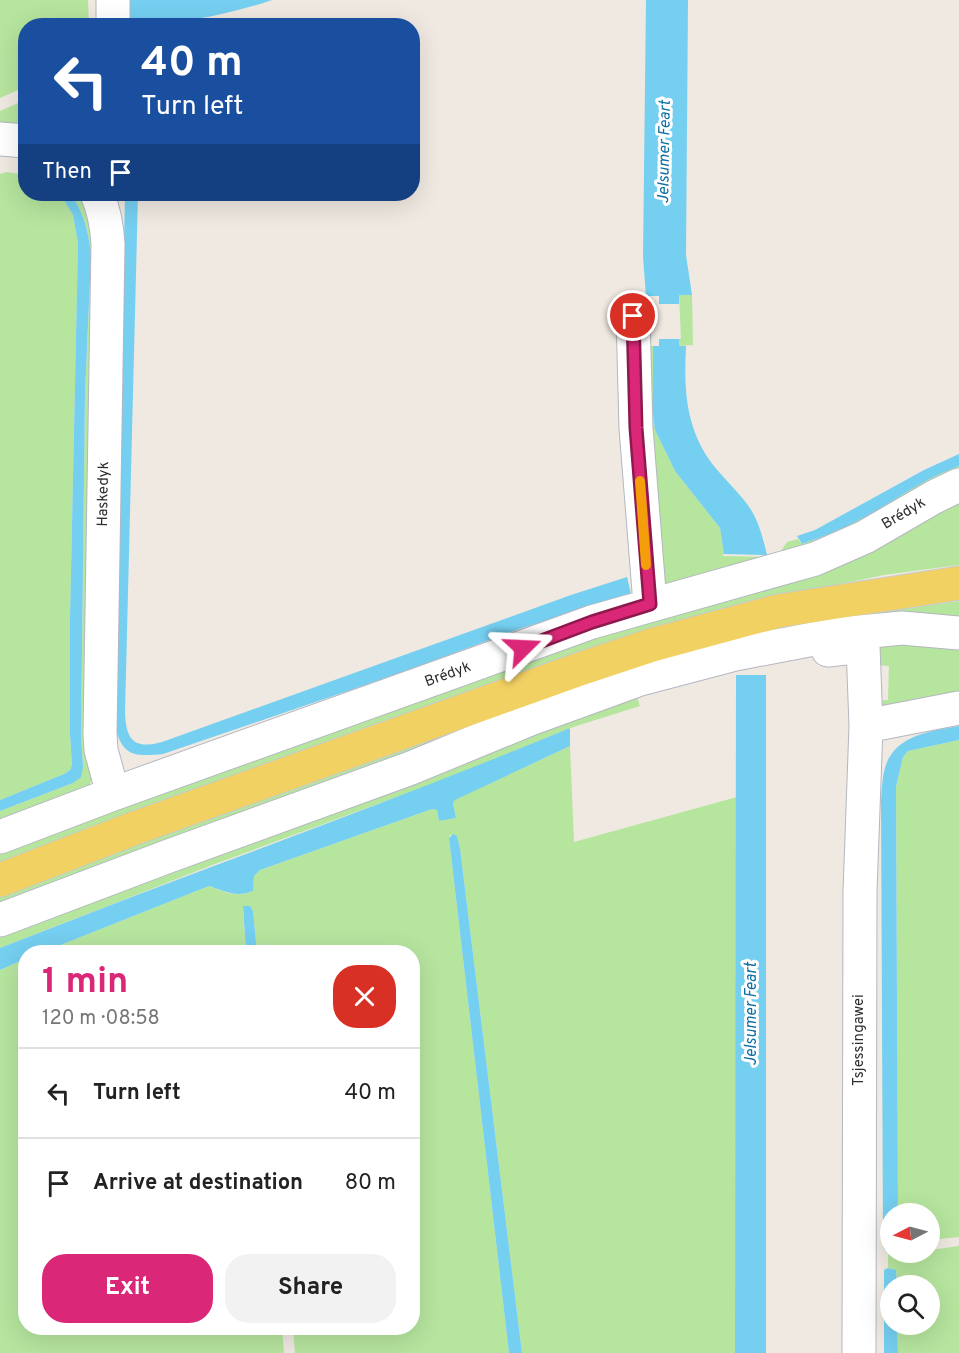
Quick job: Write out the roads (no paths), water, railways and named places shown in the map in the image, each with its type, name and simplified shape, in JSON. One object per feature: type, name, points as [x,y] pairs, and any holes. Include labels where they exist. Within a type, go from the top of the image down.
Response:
[{"type":"main road","points":[[0,880],[157,820],[652,645],[778,611],[959,583]]},
{"type":"street","points":[[113,0],[113,18]]},
{"type":"street","points":[[0,139],[18,140]]},
{"type":"street","name":"Haskedyk","points":[[99,201],[105,217],[108,244],[100,734],[101,750],[113,794]]},
{"type":"street","points":[[633,316],[636,428],[650,604]]},
{"type":"street","name":"Brédyk","points":[[0,837],[113,794],[592,622],[832,553],[865,537],[934,496],[959,485]]},
{"type":"street","points":[[0,920],[169,855],[411,768],[589,696],[640,679],[690,665],[840,634],[902,628],[959,633]]},
{"type":"street","name":"Tsjessingawei","points":[[646,692],[724,670],[819,651],[863,646],[866,726],[860,892],[859,1353]]},
{"type":"street","points":[[866,726],[959,708]]},
{"type":"water","points":[[125,0],[272,0],[202,18],[128,18]]},
{"type":"water","name":"Jelsumer Feart","points":[[646,0],[688,0],[686,255],[692,295],[679,295],[679,304],[659,304],[659,296],[646,296],[643,257]]},
{"type":"water","points":[[64,201],[75,201],[83,216],[91,256],[85,394],[81,735],[83,767],[81,777],[73,783],[0,811],[0,800],[64,774],[70,770],[72,765],[70,618],[78,243],[73,215]]},
{"type":"water","points":[[125,201],[138,201],[125,712],[127,729],[133,740],[144,744],[162,742],[627,577],[631,594],[519,629],[403,672],[163,754],[144,755],[130,752],[121,743],[115,724]]},
{"type":"water","points":[[659,339],[679,339],[679,346],[686,346],[686,390],[690,418],[700,445],[717,470],[751,510],[760,528],[767,555],[724,554],[720,528],[675,471],[655,430],[653,414],[653,346],[659,346]]},
{"type":"water","points":[[959,454],[959,466],[926,481],[874,512],[829,534],[802,544],[797,536],[815,530],[924,470]]},
{"type":"water","name":"Jelsumer Feart","points":[[736,675],[766,675],[766,1353],[735,1353]]},
{"type":"water","points":[[959,726],[959,740],[908,751],[903,757],[896,787],[898,1203],[883,1203],[881,800],[885,768],[890,757],[896,748],[915,736]]},
{"type":"water","points":[[570,728],[570,746],[455,800],[453,803],[456,818],[439,821],[437,810],[432,809],[260,870],[254,876],[253,891],[247,893],[225,892],[209,886],[61,945],[18,945],[18,962],[0,970],[0,948],[428,785]]},
{"type":"water","points":[[453,834],[457,836],[460,848],[522,1353],[509,1353],[449,838]]},
{"type":"water","points":[[243,906],[250,906],[253,911],[256,945],[246,945]]},
{"type":"water","points":[[888,1268],[896,1270],[896,1275],[884,1275],[884,1270]]},
{"type":"water","points":[[884,1335],[897,1335],[898,1353],[884,1353]]}]
